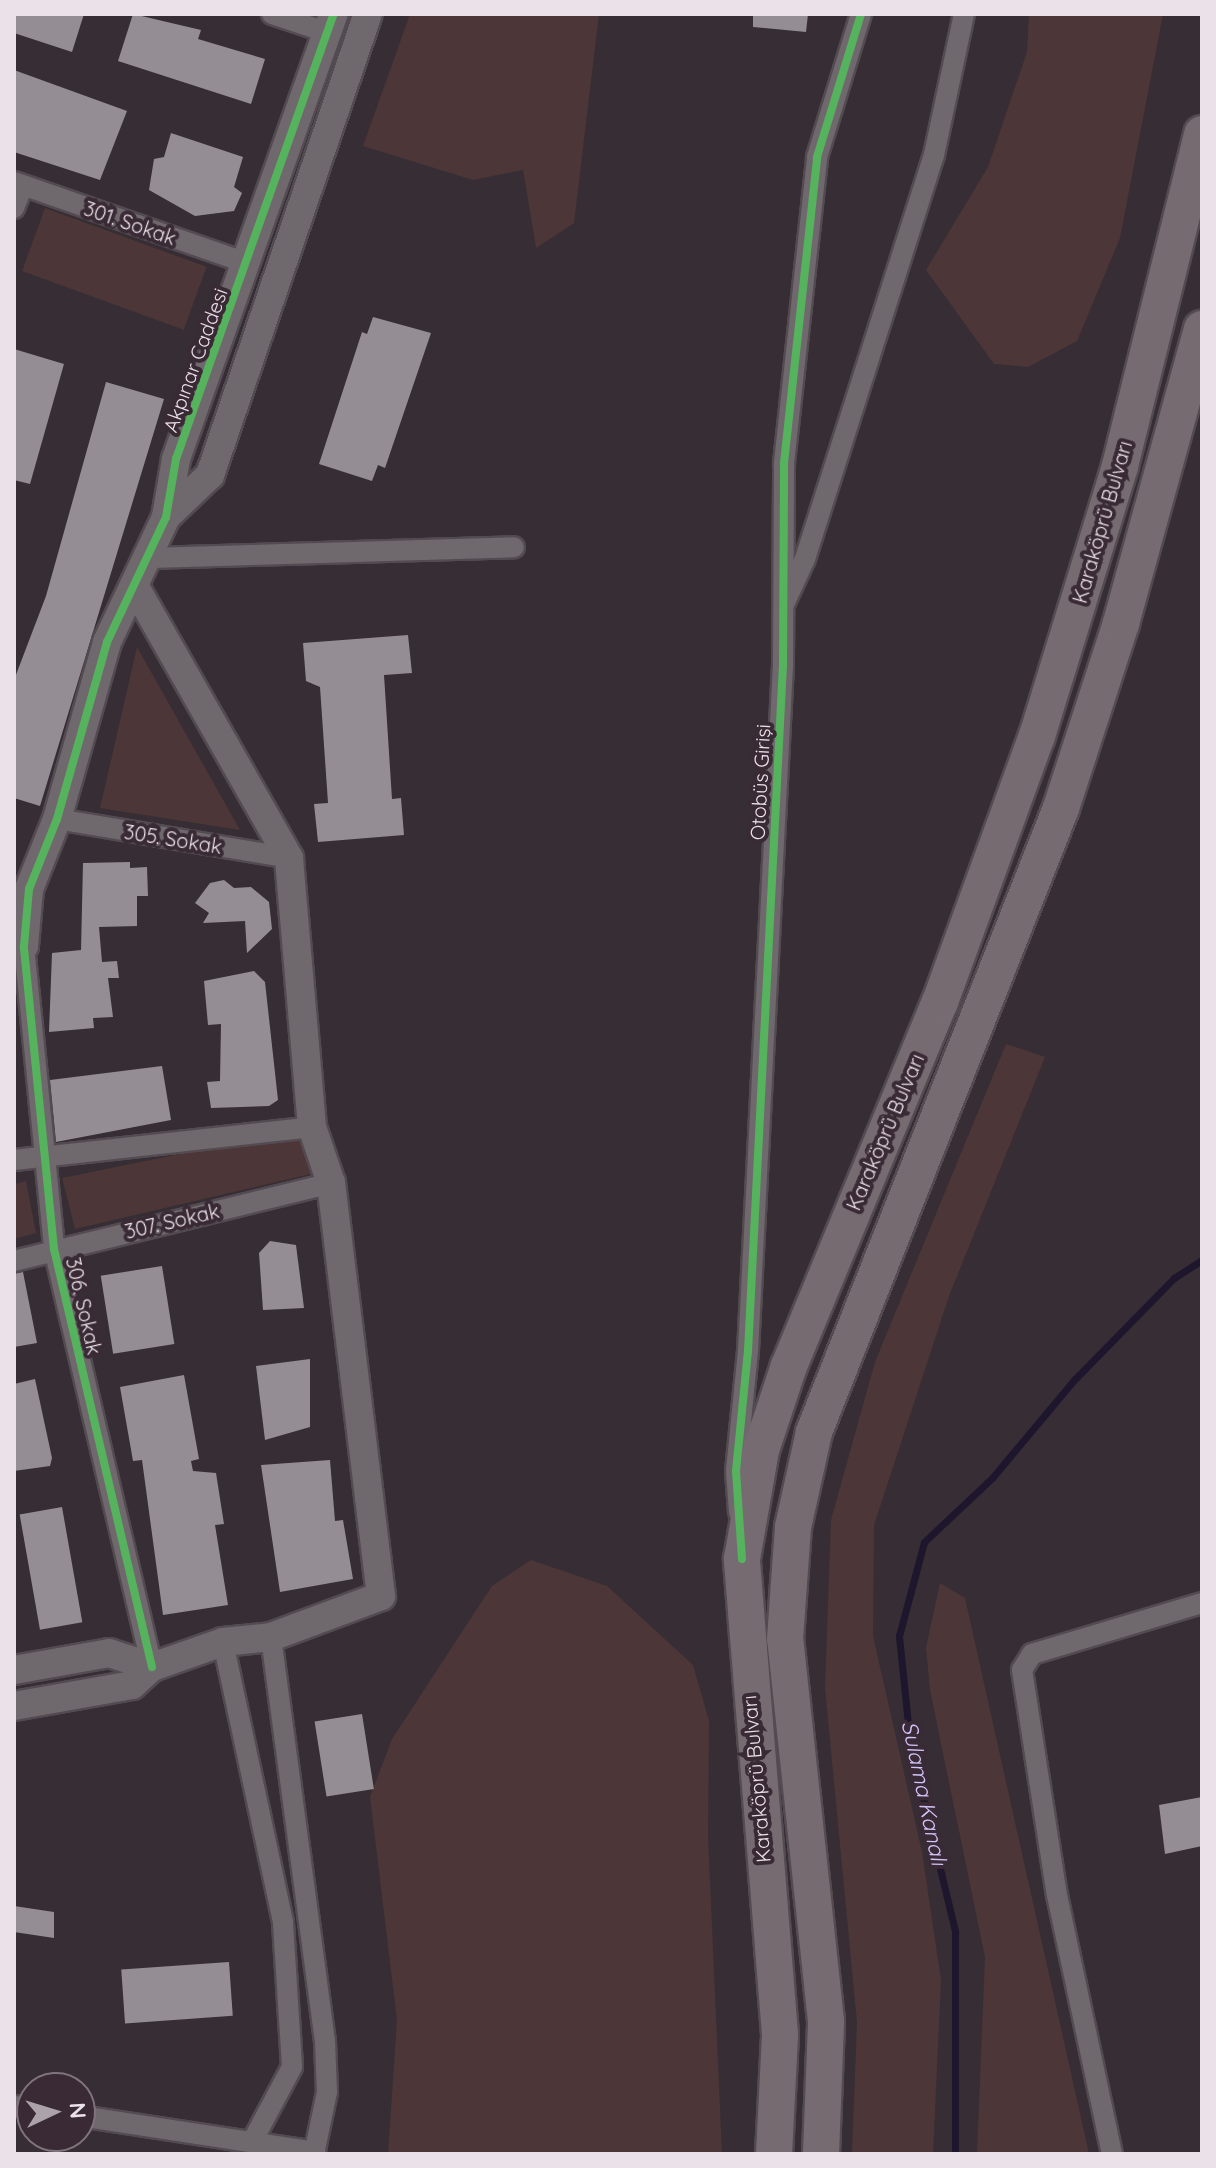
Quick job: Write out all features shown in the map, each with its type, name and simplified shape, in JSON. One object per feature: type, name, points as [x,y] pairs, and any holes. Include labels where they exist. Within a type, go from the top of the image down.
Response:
[{"type":"highway","name":"Karaköprü Bulvarı","points":[[774,2154],[780,2034],[742,1559],[761,1450],[789,1366],[940,1002],[1046,708],[1120,466],[1202,134]]},
{"type":"highway","points":[[821,2154],[826,2021],[785,1639],[793,1527],[814,1432],[982,1021],[1061,808],[1121,623],[1202,329]]},
{"type":"street","points":[[272,14],[330,23]]},
{"type":"street","name":"Akpınar Caddesi","points":[[166,517],[210,475],[368,14]]},
{"type":"street","name":"Otobüs Girişi","points":[[742,1559],[736,1471],[748,1351],[782,610],[784,463],[817,157],[861,14]]},
{"type":"street","points":[[782,610],[805,559],[934,155],[964,14]]},
{"type":"street","name":"Akpınar Caddesi","points":[[19,946],[29,889],[57,819],[107,642],[151,558],[166,517],[176,459],[330,23]]},
{"type":"street","points":[[14,208],[18,184]]},
{"type":"street","name":"301. Sokak","points":[[18,184],[247,263]]},
{"type":"street","points":[[151,558],[514,547]]},
{"type":"street","points":[[14,1706],[132,1685],[152,1667],[223,1642],[271,1637],[381,1596],[331,1183],[312,1127],[289,858],[136,589]]},
{"type":"street","name":"305. Sokak","points":[[57,819],[289,858]]},
{"type":"street","name":"306. Sokak","points":[[19,946],[54,1249],[152,1667]]},
{"type":"street","points":[[14,1160],[312,1127]]},
{"type":"street","name":"307. Sokak","points":[[14,1261],[331,1183]]},
{"type":"street","points":[[1112,2154],[1057,1896],[1022,1670],[1032,1654],[1202,1603]]},
{"type":"street","points":[[96,2118],[314,2153],[327,2092],[325,2041],[271,1637]]},
{"type":"street","points":[[223,1642],[283,1923],[292,2067],[252,2142]]},
{"type":"street","points":[[14,1670],[109,1653],[152,1667]]},
{"type":"shaded area","points":[[410,14],[599,14],[574,223],[536,248],[523,170],[473,180],[363,146]]},
{"type":"shaded area","points":[[1029,14],[1163,14],[1120,238],[1077,341],[1028,367],[994,364],[926,270],[988,167],[1027,52]]},
{"type":"shaded area","points":[[45,208],[207,267],[184,330],[22,271]]},
{"type":"shaded area","points":[[137,647],[240,830],[100,808]]},
{"type":"shaded area","points":[[1006,1044],[1045,1057],[949,1296],[874,1525],[873,1636],[922,1852],[941,1980],[933,2154],[852,2154],[857,2022],[825,1688],[831,1520],[875,1362]]},
{"type":"shaded area","points":[[312,1127],[319,1172],[75,1229],[62,1178]]},
{"type":"shaded area","points":[[26,1181],[36,1233],[14,1239],[14,1184]]},
{"type":"shaded area","points":[[531,1560],[607,1586],[693,1665],[709,1721],[708,1836],[722,2154],[388,2154],[397,2020],[370,1797],[392,1739],[492,1586]]},
{"type":"shaded area","points":[[940,1583],[965,1598],[1089,2154],[977,2154],[985,1957],[930,1690],[926,1648]]},
{"type":"building","points":[[14,14],[84,14],[72,52],[14,33]]},
{"type":"building","points":[[133,14],[201,30],[198,39],[265,59],[251,104],[118,61]]},
{"type":"building","points":[[753,14],[808,14],[806,32],[753,27]]},
{"type":"building","points":[[14,70],[127,111],[100,180],[14,152]]},
{"type":"building","points":[[171,133],[243,157],[234,187],[242,193],[234,211],[195,216],[149,190],[154,159],[164,157]]},
{"type":"building","points":[[373,317],[431,333],[385,468],[378,465],[372,481],[319,464],[362,332],[367,334]]},
{"type":"building","points":[[14,349],[64,364],[30,484],[14,480]]},
{"type":"building","points":[[106,382],[164,399],[40,806],[14,798],[14,680],[46,596]]},
{"type":"building","points":[[408,635],[412,673],[384,675],[392,799],[401,798],[404,835],[318,842],[314,804],[328,803],[320,687],[306,681],[303,643]]},
{"type":"building","points":[[130,862],[130,868],[147,867],[148,896],[137,896],[137,926],[99,927],[102,962],[117,961],[119,978],[108,978],[113,1017],[93,1018],[94,1028],[49,1032],[52,953],[81,950],[83,863]]},
{"type":"building","points":[[224,880],[234,888],[251,887],[269,902],[272,929],[247,953],[245,921],[203,923],[209,913],[195,903],[210,883]]},
{"type":"building","points":[[254,971],[265,982],[278,1100],[269,1106],[211,1108],[207,1082],[220,1081],[221,1024],[208,1025],[204,981]]},
{"type":"building","points":[[162,1066],[171,1120],[56,1142],[50,1080]]},
{"type":"building","points":[[270,1241],[296,1245],[304,1308],[263,1310],[259,1253]]},
{"type":"building","points":[[162,1266],[174,1344],[113,1354],[101,1276]]},
{"type":"building","points":[[23,1272],[37,1343],[14,1347],[14,1274]]},
{"type":"building","points":[[310,1359],[310,1427],[265,1440],[256,1366]]},
{"type":"building","points":[[184,1375],[199,1459],[191,1461],[193,1471],[216,1473],[224,1524],[215,1525],[228,1605],[163,1615],[142,1460],[133,1461],[120,1387]]},
{"type":"building","points":[[35,1379],[52,1458],[50,1466],[14,1471],[14,1384]]},
{"type":"building","points":[[330,1460],[335,1521],[343,1520],[353,1579],[280,1592],[261,1465]]},
{"type":"building","points":[[62,1507],[82,1622],[40,1630],[20,1514]]},
{"type":"building","points":[[362,1714],[374,1789],[326,1797],[315,1722]]},
{"type":"building","points":[[1202,1797],[1202,1846],[1165,1854],[1159,1805]]},
{"type":"building","points":[[14,1906],[54,1912],[54,1938],[14,1932]]},
{"type":"building","points":[[229,1962],[233,2016],[125,2023],[121,1970]]},
{"type":"waterway","name":"Sulama Kanalı","points":[[955,2154],[955,1931],[910,1743],[899,1636],[924,1542],[992,1478],[1074,1380],[1174,1278],[1202,1260]]},
{"type":"cycle path","points":[[152,1667],[54,1249],[24,946],[29,889],[57,819],[107,642],[166,517],[176,459],[334,14]]},
{"type":"cycle path","points":[[742,1559],[736,1471],[748,1351],[783,666],[784,463],[817,157],[861,14]]}]
